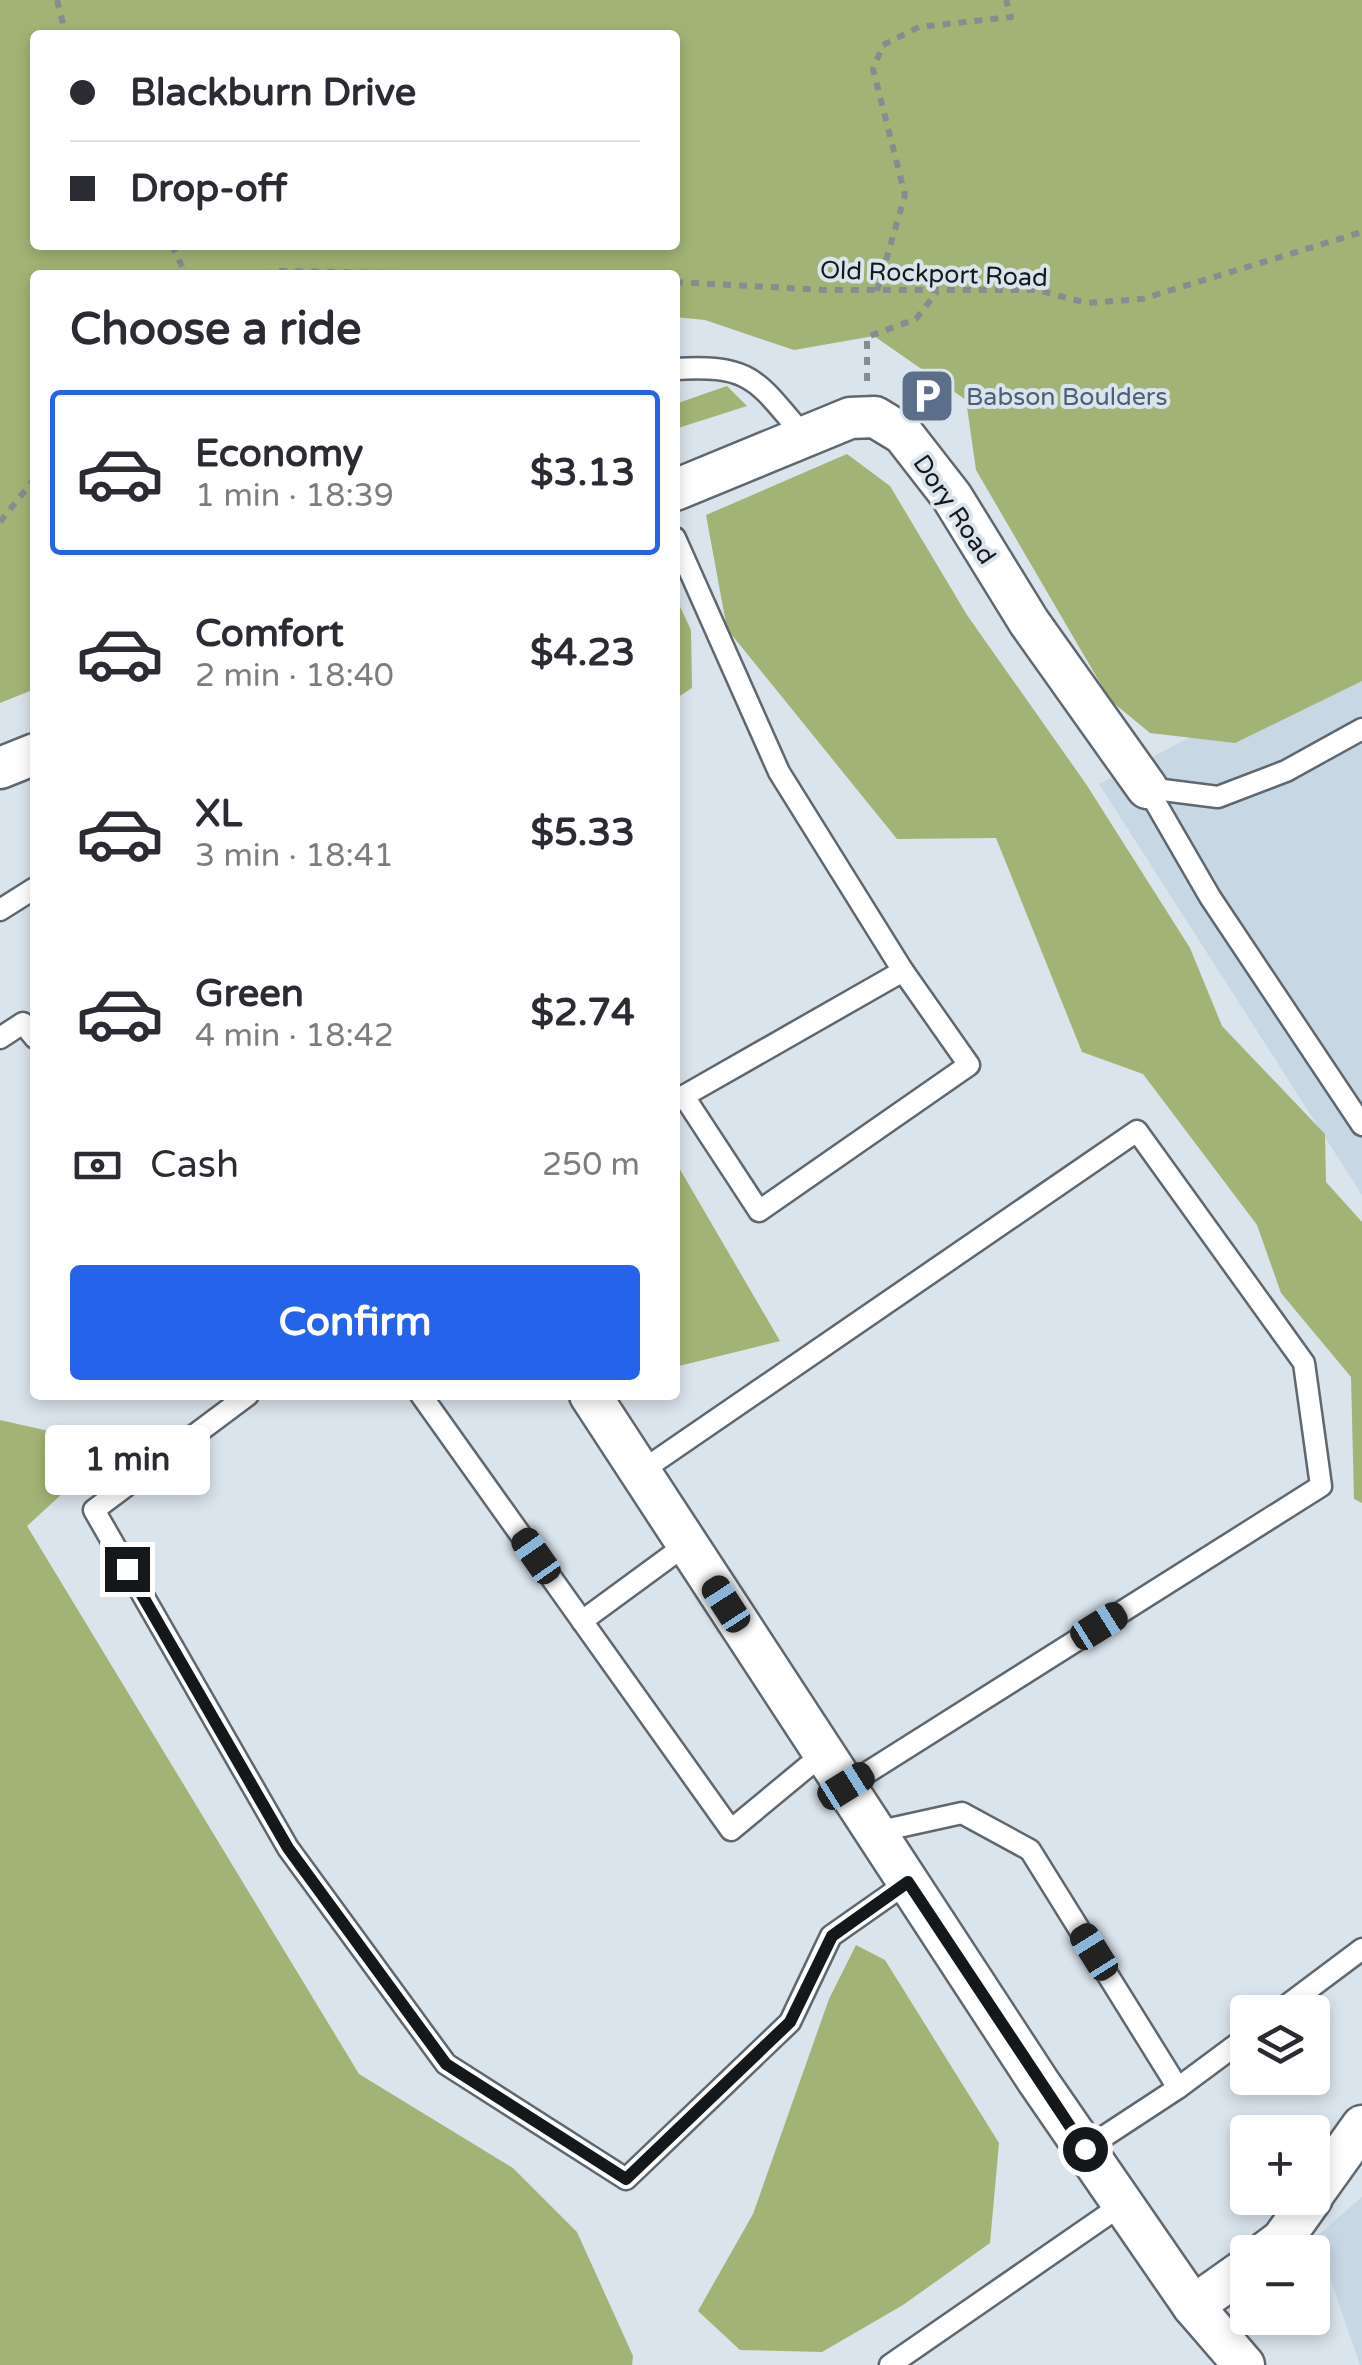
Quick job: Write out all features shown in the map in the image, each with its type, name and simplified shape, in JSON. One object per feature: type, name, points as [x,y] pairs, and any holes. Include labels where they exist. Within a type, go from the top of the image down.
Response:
[{"type":"street","points":[[680,488],[850,418],[874,416]]},
{"type":"street","name":"Dory Road","points":[[874,416],[903,434],[952,496],[1029,622],[1147,788]]},
{"type":"street","points":[[0,768],[30,756]]},
{"type":"street","points":[[593,1400],[1085,2149],[1233,2361]]},
{"type":"street","points":[[1330,2171],[1362,2126]]},
{"type":"street","points":[[1193,2306],[1230,2280]]},
{"type":"lane","points":[[680,368],[720,366],[754,378],[805,438]]},
{"type":"lane","points":[[680,549],[779,772],[969,1065],[760,1210],[680,1099],[904,970]]},
{"type":"lane","points":[[1147,788],[1218,797],[1286,771],[1362,728]]},
{"type":"lane","points":[[1147,788],[1210,897],[1362,1125]]},
{"type":"lane","points":[[0,910],[30,891]]},
{"type":"lane","points":[[0,1038],[23,1023],[30,1032]]},
{"type":"lane","points":[[425,1400],[730,1830],[1321,1486],[1304,1363],[1137,1130],[640,1472]]},
{"type":"lane","points":[[241,1400],[94,1510],[288,1848],[446,2064],[626,2179],[790,2022],[832,1936],[908,1882]]},
{"type":"lane","points":[[582,1621],[688,1544]]},
{"type":"lane","points":[[876,1832],[962,1813],[1030,1850],[1178,2088]]},
{"type":"lane","points":[[1301,1995],[1362,1950]]},
{"type":"lane","points":[[1085,2149],[1230,2049]]},
{"type":"lane","points":[[890,2365],[1123,2204]]},
{"type":"path","points":[[57,0],[65,30]]},
{"type":"path","points":[[877,291],[905,196],[873,69],[883,45],[919,27],[1010,17],[1006,0]]},
{"type":"path","name":"Old Rockport Road","points":[[680,282],[877,291],[1038,290],[1086,303],[1142,299],[1362,232]]},
{"type":"path","points":[[874,416],[865,367],[867,337],[916,319],[937,292]]},
{"type":"path","points":[[0,522],[30,484]]},
{"type":"shaded area","points":[[1362,649],[1362,1195],[1099,784]]},
{"type":"shaded area","points":[[1362,2197],[1362,2365],[1330,2278],[1330,2235],[1318,2235]]},
{"type":"green space","points":[[0,0],[1362,0],[1362,681],[1235,743],[1150,733],[1110,700],[976,470],[966,400],[874,336],[794,350],[705,320],[680,318],[680,270],[30,270],[30,691],[0,703]]},
{"type":"green space","points":[[727,386],[747,406],[680,427],[680,402]]},
{"type":"green space","points":[[847,454],[890,486],[967,615],[1086,784],[1190,948],[1222,1026],[1325,1134],[1326,1182],[1362,1222],[1362,1503],[1354,1499],[1351,1377],[1281,1293],[1257,1225],[1143,1074],[1082,1052],[996,838],[897,839],[727,629],[706,515]]},
{"type":"green space","points":[[680,607],[691,630],[692,688],[680,696]]},
{"type":"green space","points":[[680,1169],[780,1341],[680,1366]]},
{"type":"green space","points":[[0,1420],[62,1434],[63,1493],[27,1526],[359,2074],[513,2168],[577,2232],[633,2356],[632,2365],[0,2365]]},
{"type":"green space","points":[[856,1945],[885,1960],[999,2143],[990,2243],[903,2305],[822,2352],[740,2350],[698,2311],[753,2214],[829,1999]]},
{"type":"place","name":"Babson Boulders","points":[[927,396]]},
{"type":"route","points":[[127,1569],[288,1848],[446,2064],[626,2179],[790,2022],[832,1936],[908,1882],[1085,2149]]}]
